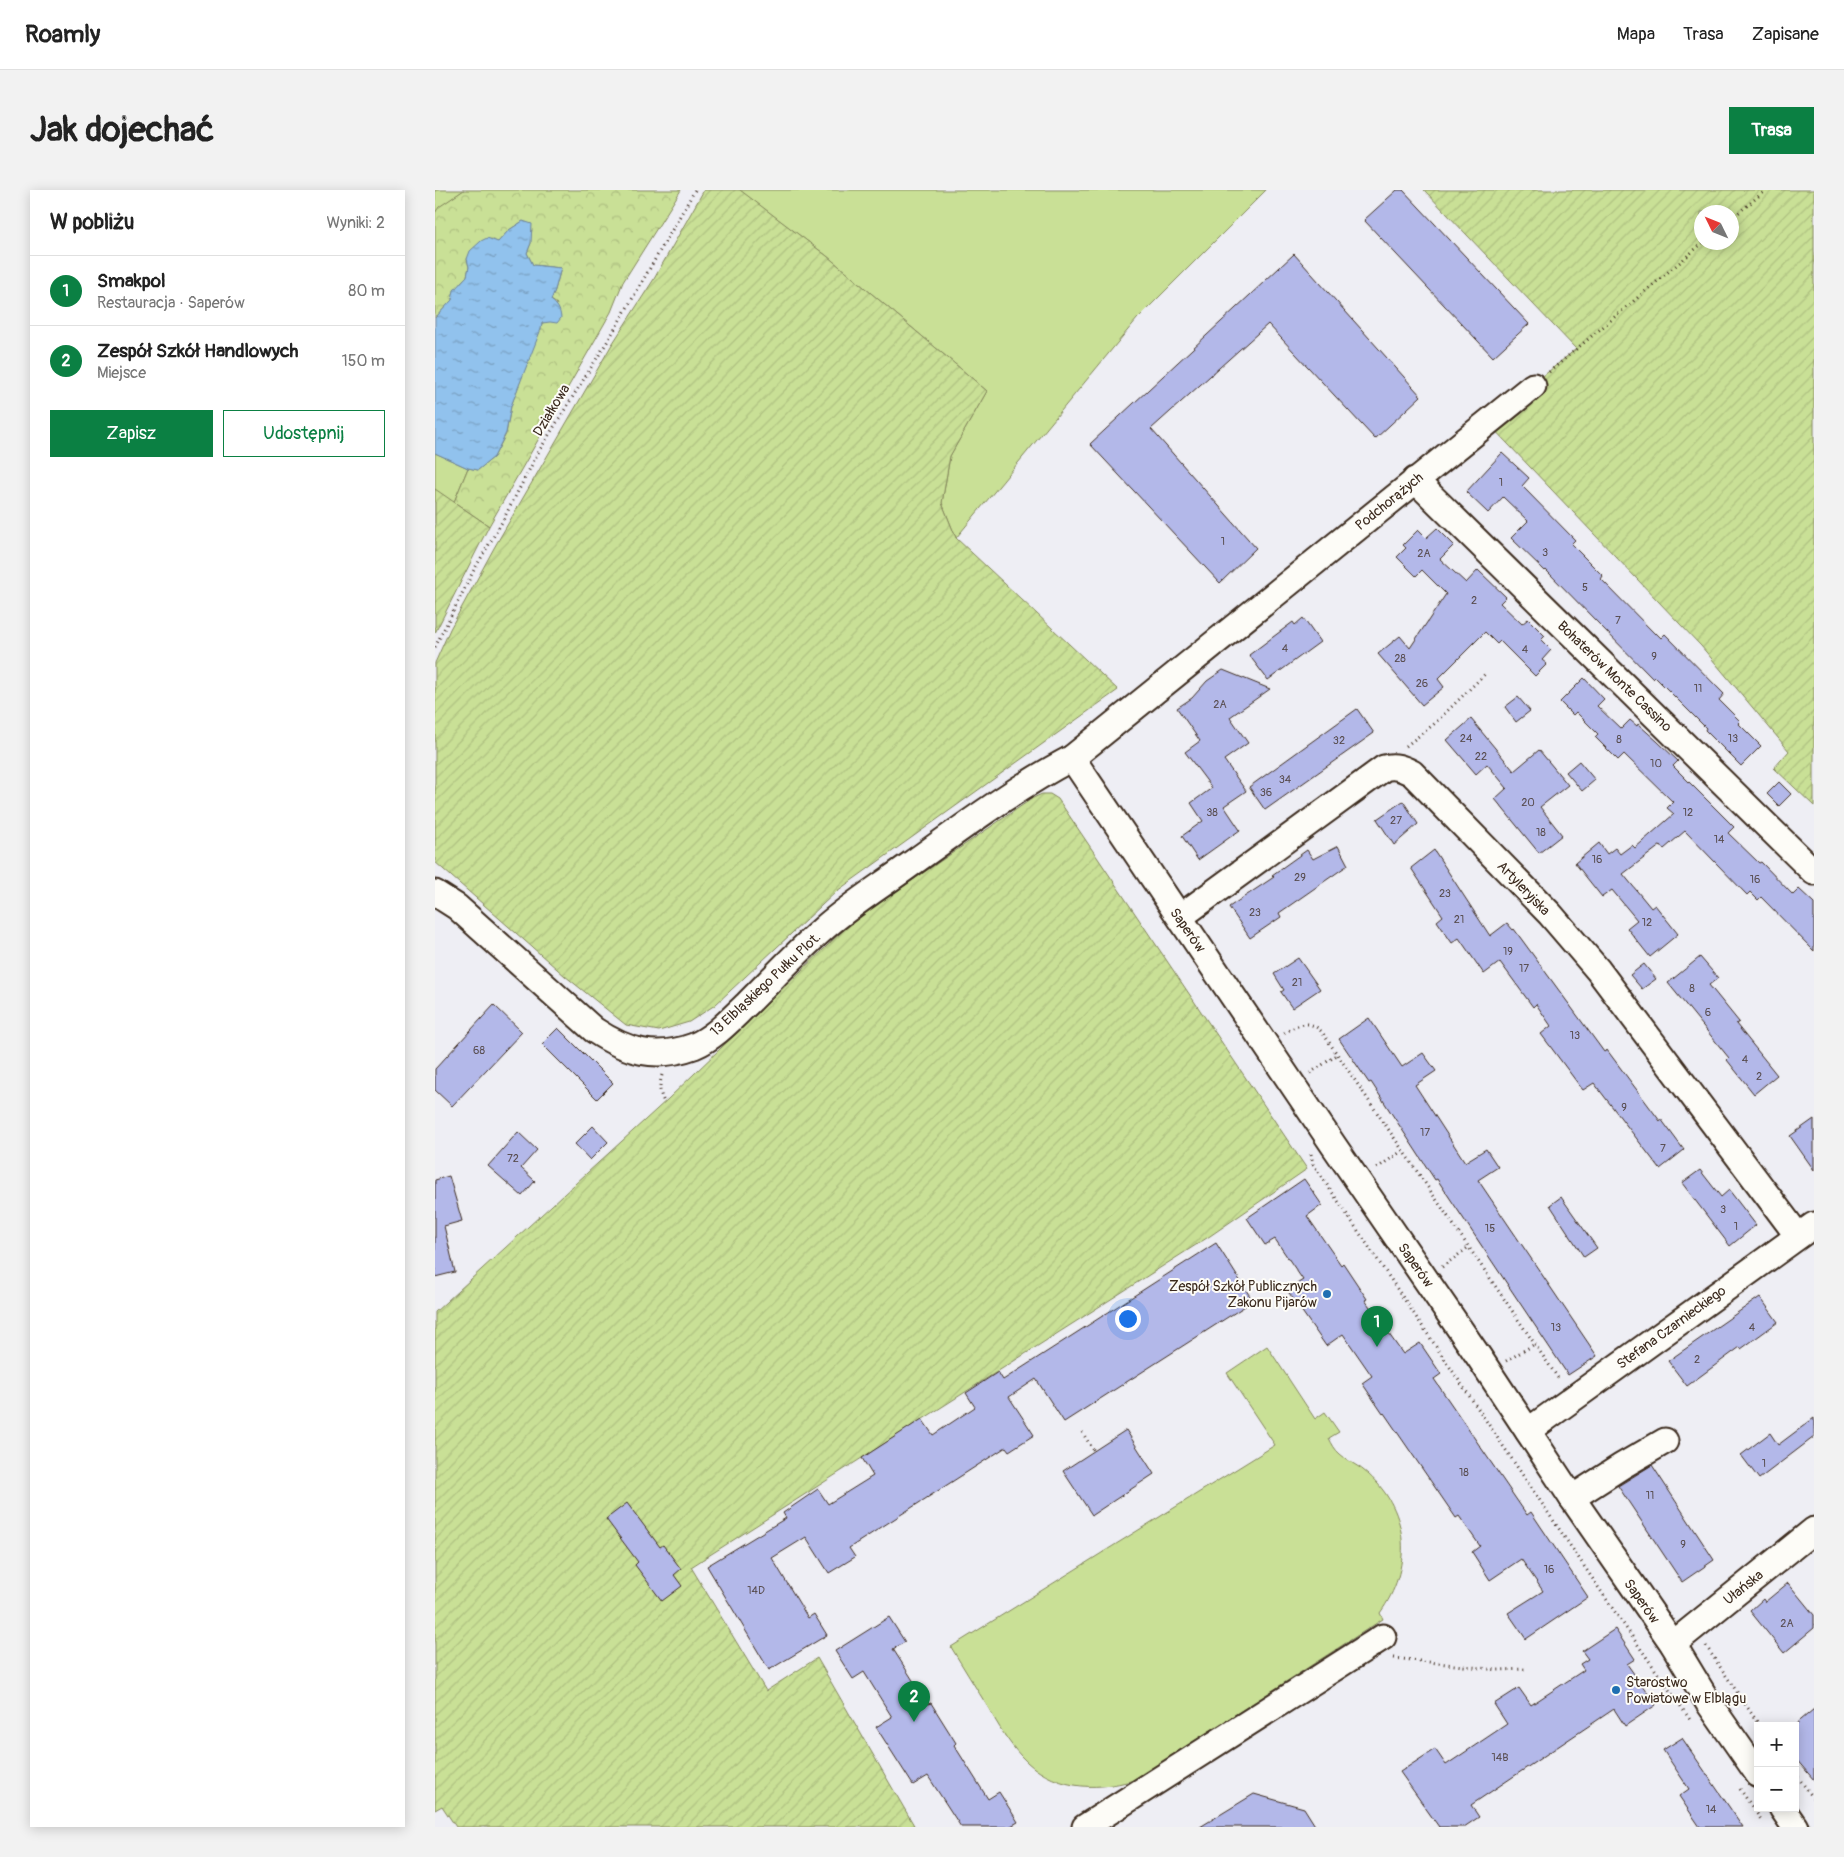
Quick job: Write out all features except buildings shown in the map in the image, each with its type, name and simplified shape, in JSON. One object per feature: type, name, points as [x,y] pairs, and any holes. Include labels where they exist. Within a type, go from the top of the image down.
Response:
[{"type":"street","name":"Podchorążych","points":[[1072,758],[1533,386]]},
{"type":"street","name":"Bohaterów Monte Cassino","points":[[1415,480],[1814,872]]},
{"type":"street","name":"Saperów","points":[[1072,758],[1489,1371],[1572,1498],[1673,1644],[1708,1702],[1754,1768]]},
{"type":"street","name":"13 Elbląskiego Pułku Plot.","points":[[435,893],[449,900],[595,1030],[611,1042],[644,1053],[667,1053],[697,1045],[720,1030],[821,931],[842,913],[967,823],[1045,772],[1072,758]]},
{"type":"street","points":[[1179,917],[1384,768],[1391,766]]},
{"type":"street","name":"Artyleryjska","points":[[1391,766],[1412,773],[1565,932],[1806,1230]]},
{"type":"street","name":"Stefana Czarnieckiego","points":[[1528,1431],[1806,1230]]},
{"type":"street","points":[[1572,1498],[1622,1466],[1665,1442]]},
{"type":"street","name":"Ułańska","points":[[1673,1644],[1814,1530]]},
{"type":"street","points":[[1085,1827],[1385,1647]]},
{"type":"street","points":[[1785,1812],[1795,1827]]},
{"type":"path","name":"Działkowa","points":[[435,647],[474,570],[502,522],[539,451],[612,334],[695,190]]},
{"type":"path","points":[[1739,213],[1766,190]]},
{"type":"path","points":[[1533,386],[1694,250]]},
{"type":"path","points":[[1391,766],[1406,746],[1434,724],[1486,673]]},
{"type":"path","points":[[1265,1043],[1296,1026],[1312,1024],[1322,1032],[1573,1399]]},
{"type":"path","points":[[664,1102],[659,1086],[667,1053]]},
{"type":"path","points":[[1293,1084],[1337,1055]]},
{"type":"path","points":[[1311,1150],[1313,1164],[1691,1722]]},
{"type":"path","points":[[1358,1181],[1402,1151]]},
{"type":"path","points":[[1425,1279],[1469,1247]]},
{"type":"path","points":[[1489,1371],[1535,1344]]},
{"type":"path","points":[[1082,1432],[1094,1451]]},
{"type":"path","points":[[1385,1647],[1498,1670],[1527,1669]]},
{"type":"path","points":[[1799,1778],[1814,1798]]},
{"type":"green space","points":[[435,190],[464,190],[440,207],[435,213]]},
{"type":"green space","points":[[464,190],[681,190],[623,282],[611,312],[489,526],[454,502],[468,468],[478,470],[494,457],[506,434],[511,406],[542,323],[550,321],[557,304],[551,300],[561,268],[533,265],[527,253],[531,243],[523,221],[509,230],[498,242],[487,240],[479,243],[467,259],[469,267],[467,276],[461,282],[452,300],[435,318],[435,213],[439,207]]},
{"type":"green space","points":[[704,190],[740,190],[827,256],[987,391],[950,456],[942,503],[956,538],[1118,690],[837,891],[715,1005],[689,1022],[659,1031],[626,1025],[565,976],[435,862],[435,663],[450,629],[494,548],[611,346],[654,279]]},
{"type":"green space","points":[[739,190],[1266,190],[1137,319],[956,538],[942,503],[950,456],[987,391],[827,256]]},
{"type":"green space","points":[[1424,190],[1814,190],[1814,806],[1774,768],[1789,751],[1701,646],[1487,422],[1576,349]]},
{"type":"green space","points":[[435,453],[468,468],[442,527],[435,523]]},
{"type":"green space","points":[[435,489],[489,526],[435,633]]},
{"type":"green space","points":[[1042,794],[1050,794],[1058,799],[1307,1169],[1210,1236],[691,1567],[766,1691],[817,1658],[915,1827],[456,1827],[442,1806],[435,1810],[435,1312],[668,1099],[854,920],[1033,798]]},
{"type":"green space","points":[[1267,1346],[1315,1419],[1325,1412],[1339,1432],[1329,1438],[1332,1445],[1343,1457],[1368,1474],[1382,1489],[1393,1506],[1399,1523],[1402,1541],[1402,1560],[1398,1578],[1380,1613],[1383,1619],[1134,1780],[1119,1784],[1088,1786],[1073,1785],[1046,1775],[1033,1767],[1012,1745],[951,1647],[1275,1445],[1227,1373]]},
{"type":"water","points":[[523,221],[532,224],[531,243],[527,253],[533,265],[561,268],[551,300],[558,308],[561,318],[557,323],[542,323],[511,406],[506,433],[494,457],[478,470],[468,468],[435,453],[435,318],[452,300],[454,290],[467,276],[469,267],[467,259],[470,251],[487,238],[498,242],[509,230]]},
{"type":"place","name":"Zespół Szkół Publicznych Zakonu Pijarów","points":[[1327,1294]]},
{"type":"place","name":"Smakpol","points":[[1377,1347]]},
{"type":"place","name":"Starostwo Powiatowe w Elblągu","points":[[1616,1690]]},
{"type":"place","name":"Zespół Szkół Handlowych","points":[[914,1722]]}]
